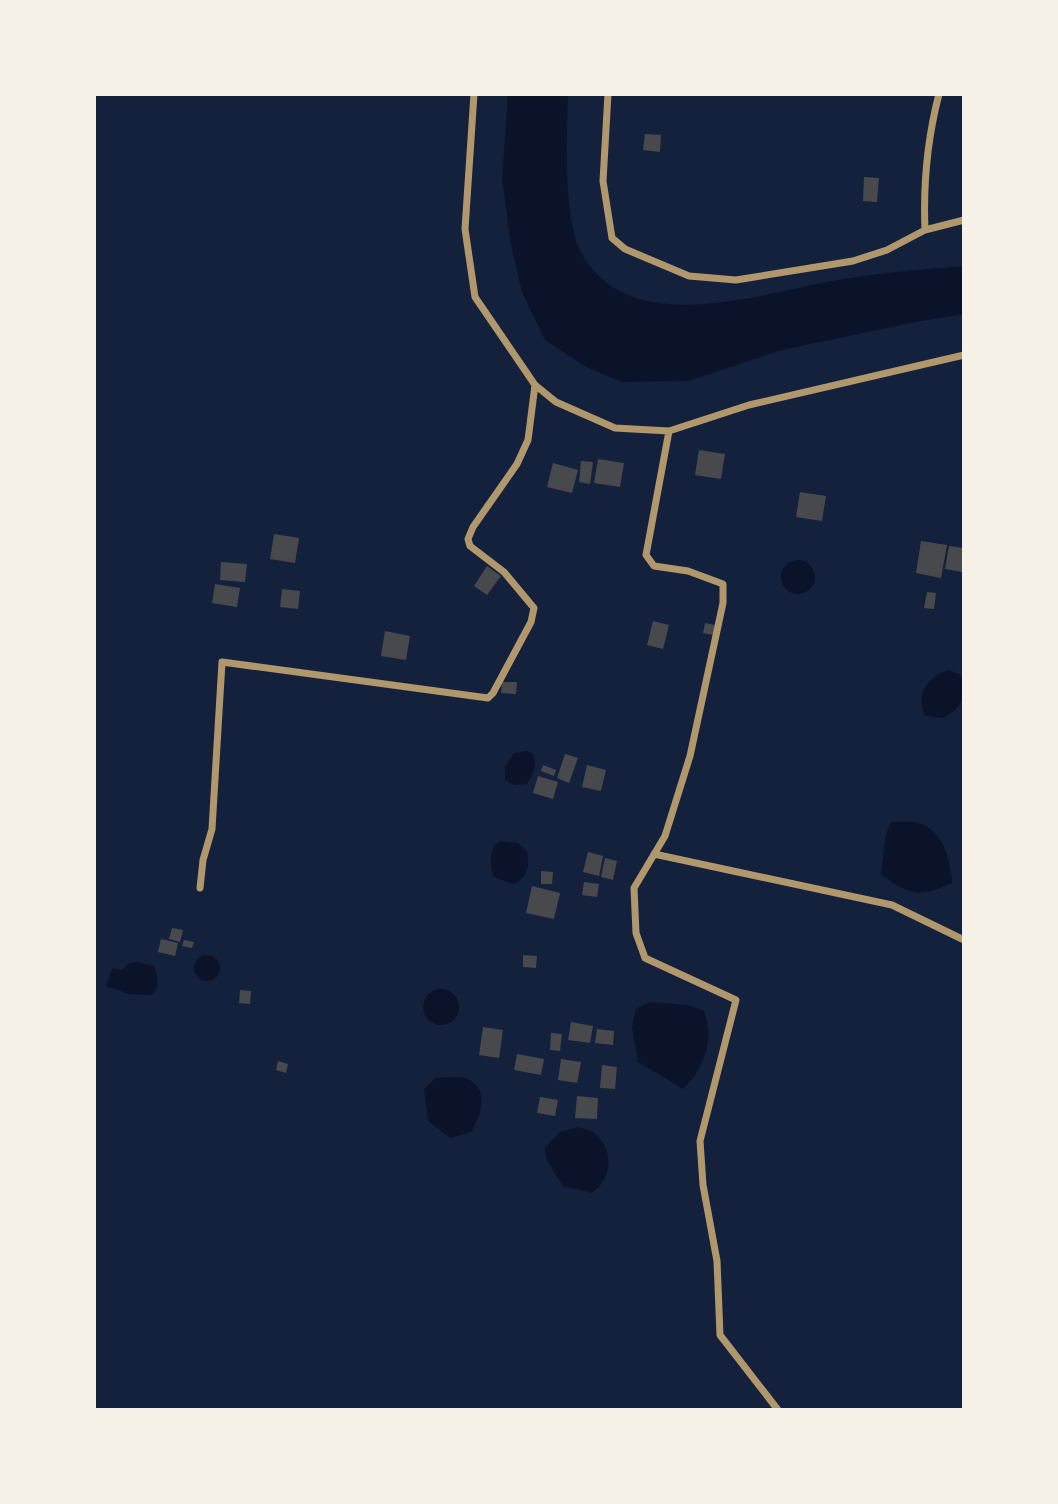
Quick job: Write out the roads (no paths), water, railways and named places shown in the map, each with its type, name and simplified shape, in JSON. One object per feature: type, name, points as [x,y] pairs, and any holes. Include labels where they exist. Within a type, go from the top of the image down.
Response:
[{"type":"street","points":[[474,94],[465,229],[475,297],[535,385],[556,402],[615,428],[669,431],[749,405],[964,355]]},
{"type":"street","points":[[608,94],[603,181],[612,238],[635,254],[689,276],[736,280],[853,261],[887,250],[925,230],[964,220]]},
{"type":"street","points":[[925,230],[923,187],[928,137],[939,94]]},
{"type":"street","points":[[200,888],[203,860],[212,829],[222,662],[488,698],[493,693],[531,622],[534,608],[504,572],[470,546],[468,539],[517,464],[528,440],[535,385]]},
{"type":"street","points":[[669,431],[646,555],[654,566],[688,571],[723,584],[723,603],[690,756],[665,836],[634,888],[636,933],[645,958],[736,1000],[700,1141],[703,1185],[717,1261],[720,1335],[778,1410]]},
{"type":"street","points":[[654,854],[892,905],[964,940]]},
{"type":"water","points":[[508,94],[568,94],[568,196],[575,235],[580,250],[601,278],[629,295],[661,303],[697,304],[853,278],[964,266],[964,314],[782,350],[689,381],[622,382],[584,366],[545,340],[522,292],[511,245],[502,179]]},
{"type":"water","points":[[798,560],[810,565],[815,577],[810,589],[798,594],[786,589],[781,577],[786,565]]},
{"type":"water","points":[[949,670],[960,674],[964,688],[962,700],[955,710],[943,718],[925,716],[922,700],[925,687]]},
{"type":"water","points":[[527,751],[533,754],[535,762],[527,784],[514,785],[505,780],[505,767],[514,753]]},
{"type":"water","points":[[891,822],[916,822],[937,835],[945,850],[952,883],[931,891],[915,892],[881,875],[885,837]]},
{"type":"water","points":[[501,841],[518,843],[527,852],[526,871],[522,879],[513,884],[494,877],[492,853],[495,844]]},
{"type":"water","points":[[207,955],[216,959],[220,968],[216,977],[207,981],[198,977],[194,968],[198,959]]},
{"type":"water","points":[[129,963],[154,966],[158,981],[152,995],[129,994],[106,986],[112,968],[122,970]]},
{"type":"water","points":[[441,989],[453,995],[459,1007],[453,1019],[441,1025],[429,1019],[423,1007],[429,995]]},
{"type":"water","points":[[649,1002],[688,1005],[704,1011],[708,1032],[706,1053],[697,1072],[683,1089],[638,1062],[632,1027],[636,1009]]},
{"type":"water","points":[[435,1078],[465,1078],[479,1090],[482,1104],[471,1132],[450,1138],[428,1121],[424,1089]]},
{"type":"water","points":[[578,1127],[598,1137],[608,1155],[606,1175],[592,1193],[563,1186],[546,1159],[545,1147],[560,1132]]}]
